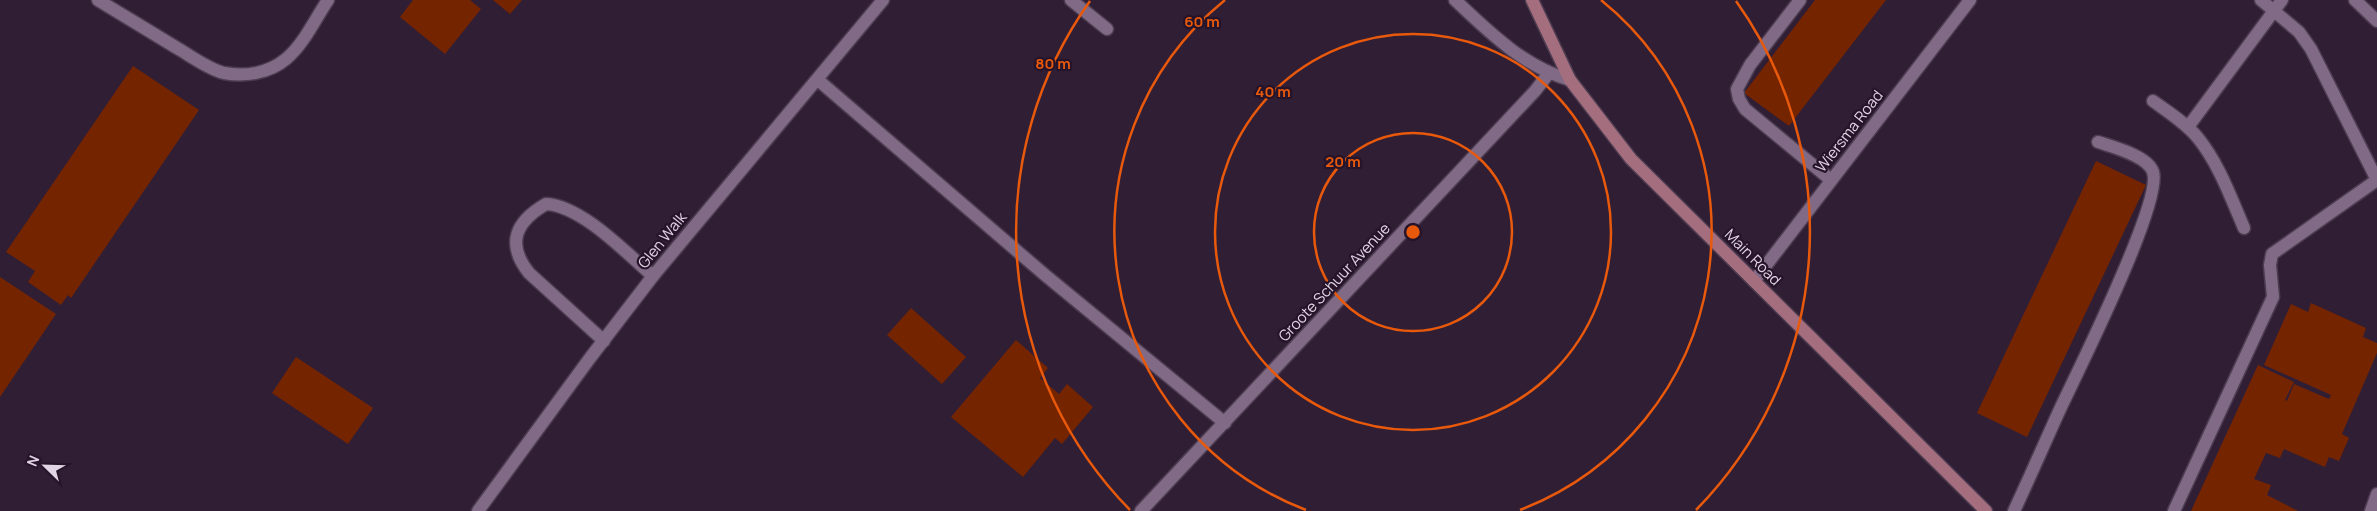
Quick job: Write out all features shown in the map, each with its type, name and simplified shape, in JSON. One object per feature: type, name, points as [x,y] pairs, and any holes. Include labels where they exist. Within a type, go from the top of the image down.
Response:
[{"type":"main road","name":"Main Road","points":[[1537,2],[1570,80],[1631,160],[1986,511]]},
{"type":"street","points":[[98,0],[204,64],[223,73],[256,74],[274,68],[295,50],[328,0]]},
{"type":"street","name":"Glen Walk","points":[[478,511],[653,276],[883,0]]},
{"type":"street","points":[[1071,0],[1107,29]]},
{"type":"street","points":[[1455,0],[1514,53],[1549,73],[1570,80]]},
{"type":"street","points":[[1800,0],[1750,65],[1736,89],[1739,99],[1746,109],[1831,180]]},
{"type":"street","name":"Wiersma Road","points":[[1754,281],[1970,0]]},
{"type":"street","points":[[2174,511],[2273,297],[2270,265],[2272,254],[2377,180],[2311,49],[2299,32],[2260,0]]},
{"type":"street","points":[[2188,127],[2282,0]]},
{"type":"street","points":[[2355,0],[2377,21]]},
{"type":"street","name":"Groote Schuur Avenue","points":[[1141,511],[1549,73]]},
{"type":"street","points":[[818,80],[1045,274],[1225,423]]},
{"type":"street","points":[[2153,101],[2197,136],[2216,165],[2244,228]]},
{"type":"street","points":[[2014,511],[2116,290],[2136,242],[2155,183],[2153,171],[2140,158],[2098,142]]},
{"type":"street","points":[[604,341],[529,273],[519,260],[516,248],[517,236],[529,215],[546,204],[568,209],[584,218],[653,276]]},
{"type":"street","points":[[2371,511],[2377,494]]},
{"type":"building","points":[[413,0],[470,0],[481,9],[445,54],[400,17]]},
{"type":"building","points":[[493,0],[522,0],[510,14]]},
{"type":"building","points":[[1815,0],[1886,0],[1789,126],[1744,93]]},
{"type":"building","points":[[133,66],[199,110],[71,298],[68,295],[61,305],[28,282],[35,271],[6,252]]},
{"type":"building","points":[[2096,161],[2146,185],[2027,437],[1977,413]]},
{"type":"building","points":[[0,277],[56,314],[0,397]]},
{"type":"building","points":[[2311,303],[2366,328],[2363,337],[2377,343],[2377,353],[2342,434],[2349,438],[2339,461],[2329,457],[2325,467],[2284,449],[2280,458],[2266,453],[2254,479],[2271,485],[2267,495],[2298,511],[2191,511],[2258,365],[2294,382],[2285,400],[2287,401],[2294,384],[2329,399],[2331,395],[2264,365],[2291,304],[2308,312]]},
{"type":"building","points":[[911,308],[966,357],[942,384],[887,335]]},
{"type":"building","points":[[1016,340],[1048,368],[1040,378],[1059,394],[1067,384],[1093,407],[1062,444],[1055,438],[1023,477],[951,417]]},
{"type":"building","points":[[296,357],[373,408],[348,444],[272,393]]}]
